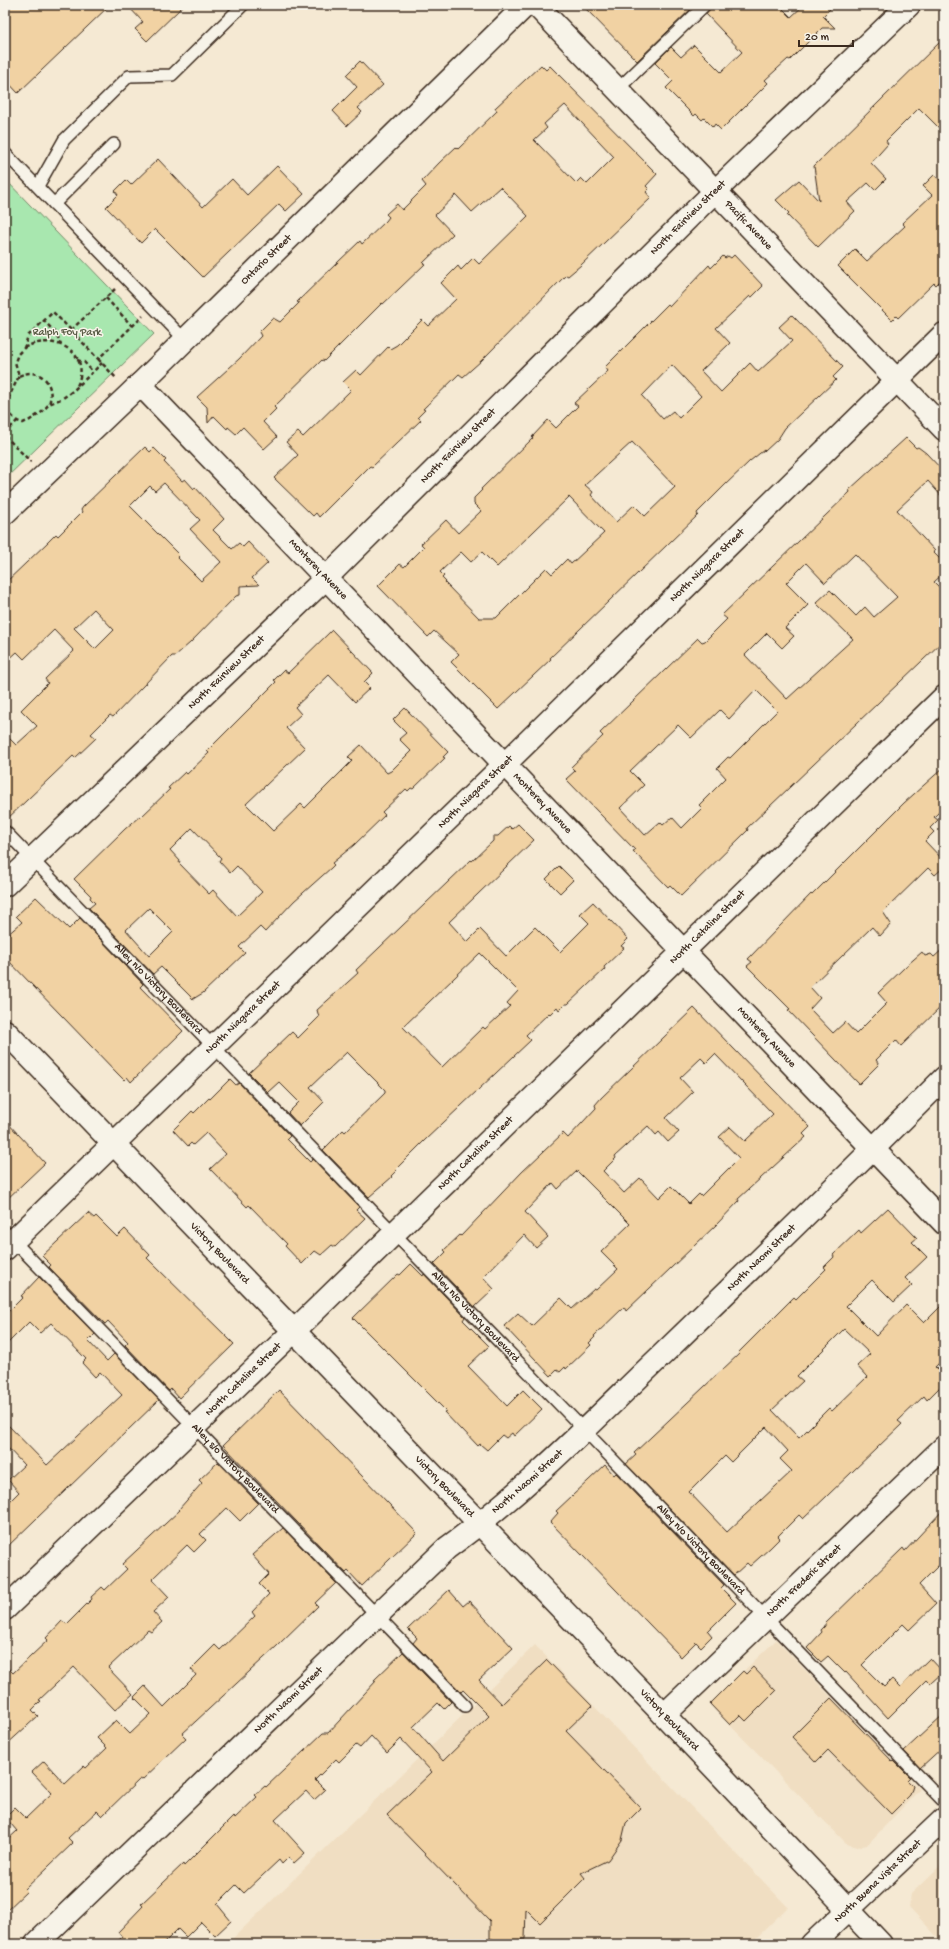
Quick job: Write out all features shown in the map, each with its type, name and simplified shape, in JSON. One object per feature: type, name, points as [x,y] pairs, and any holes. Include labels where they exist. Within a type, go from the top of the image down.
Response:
[{"type":"street","name":"Ontario Street","points":[[5,513],[136,389],[526,5]]},
{"type":"street","name":"Pacific Avenue","points":[[536,5],[616,90],[715,190],[944,429]]},
{"type":"street","name":"North Fairview Street","points":[[5,885],[327,578],[715,190],[909,5]]},
{"type":"street","name":"North Niagara Street","points":[[8,1241],[113,1144],[505,764],[944,334]]},
{"type":"street","name":"Monterey Avenue","points":[[136,389],[327,578],[944,1223]]},
{"type":"street","name":"North Catalina Street","points":[[5,1609],[193,1426],[394,1234],[683,950],[944,697]]},
{"type":"street","name":"Victory Boulevard","points":[[5,1031],[293,1332],[664,1714],[881,1944]]},
{"type":"street","name":"North Naomi Street","points":[[36,1944],[447,1548],[481,1524],[510,1500],[584,1430],[874,1149],[944,1078]]},
{"type":"street","name":"North Frederic Street","points":[[664,1714],[944,1447]]},
{"type":"street","name":"North Buena Vista Street","points":[[812,1944],[944,1819]]},
{"type":"lane","points":[[38,186],[64,140],[129,76],[172,75],[243,5]]},
{"type":"lane","points":[[616,90],[706,5]]},
{"type":"lane","points":[[54,204],[114,144]]},
{"type":"lane","points":[[5,153],[185,340]]},
{"type":"lane","name":"Alley n/o Victory Boulevard","points":[[5,831],[944,1802]]},
{"type":"lane","name":"Alley s/o Victory Boulevard","points":[[8,1241],[193,1426],[465,1706]]},
{"type":"path","points":[[71,330],[126,279]]},
{"type":"path","points":[[106,298],[132,326]]},
{"type":"path","points":[[98,359],[153,307]]},
{"type":"path","points":[[24,348],[28,336],[53,312],[102,363],[136,389]]},
{"type":"path","points":[[43,320],[56,333],[61,344]]},
{"type":"path","points":[[5,403],[19,376],[16,362],[18,354],[24,348],[42,342],[61,344],[76,355],[80,375],[77,388]]},
{"type":"path","points":[[77,360],[84,362],[93,372]]},
{"type":"path","points":[[8,399],[7,407],[10,414],[17,421],[23,423],[42,412],[49,404],[64,398],[77,388],[102,363]]},
{"type":"path","points":[[19,376],[24,374],[36,375],[49,382],[52,389],[49,404]]},
{"type":"path","points":[[5,433],[17,421]]},
{"type":"path","points":[[5,436],[32,464]]},
{"type":"shaded area","points":[[776,1640],[920,1789],[867,1845],[857,1847],[847,1844],[709,1704]]},
{"type":"shaded area","points":[[535,1645],[788,1907],[750,1944],[227,1944]]},
{"type":"shaded area","points":[[944,1862],[944,1944],[909,1907],[911,1894]]},
{"type":"green space","name":"Ralph Foy Park","points":[[5,179],[154,334],[5,479]]},
{"type":"building","points":[[5,5],[110,5],[18,93],[5,79]]},
{"type":"building","points":[[127,5],[184,5],[147,41],[135,29],[143,22]]},
{"type":"building","points":[[582,5],[695,5],[637,61]]},
{"type":"building","points":[[712,5],[779,5],[791,17],[804,5],[834,5],[823,16],[835,28],[822,28],[790,60],[788,59],[765,80],[768,83],[721,130],[715,124],[713,127],[704,118],[702,120],[696,114],[694,116],[666,88],[673,81],[655,63],[671,47],[681,57],[694,45],[721,72],[742,52],[706,14]]},
{"type":"building","points":[[944,38],[944,133],[919,108],[886,141],[888,144],[871,163],[886,179],[875,190],[868,183],[847,202],[855,211],[818,247],[787,215],[789,213],[776,200],[799,180],[819,201],[814,166]]},
{"type":"building","points":[[360,61],[383,85],[358,108],[362,112],[347,126],[333,111],[357,87],[346,75]]},
{"type":"building","points":[[541,65],[546,70],[550,66],[657,174],[646,186],[649,189],[646,192],[651,198],[581,265],[568,276],[566,275],[481,361],[463,377],[459,374],[423,409],[425,410],[418,417],[421,420],[372,467],[370,466],[319,517],[316,513],[313,516],[274,478],[298,455],[286,442],[298,432],[303,437],[351,390],[343,382],[356,370],[361,375],[388,347],[390,349],[397,345],[422,320],[428,326],[456,299],[441,283],[458,266],[461,270],[473,258],[479,264],[528,216],[508,195],[500,187],[472,212],[456,195],[435,215],[453,234],[423,263],[425,264],[383,304],[382,303],[324,361],[322,360],[274,407],[276,409],[263,422],[277,437],[264,449],[243,427],[236,434],[228,427],[227,429],[214,416],[208,423],[207,407],[197,397],[239,359],[261,336],[259,332],[273,318],[280,322],[299,303],[297,302],[360,241],[362,244],[386,221],[389,217],[386,214],[397,204],[402,210],[426,186],[422,181],[456,147],[458,149],[497,111],[495,108]],"holes":[[[565,105],[614,157],[587,184],[581,178],[576,183],[534,140],[547,128],[544,124]]]},
{"type":"building","points":[[158,159],[203,207],[232,179],[247,195],[277,166],[304,194],[286,211],[279,204],[203,277],[155,229],[141,243],[106,207],[118,195],[115,191],[126,180],[131,185]]},
{"type":"building","points":[[934,175],[944,183],[944,277],[936,285],[934,283],[898,318],[896,316],[892,320],[838,266],[855,249],[867,261],[905,226],[902,223],[932,195],[923,186]]},
{"type":"building","points":[[734,255],[763,286],[752,297],[750,296],[716,328],[730,343],[701,371],[721,392],[750,363],[758,372],[792,341],[779,327],[792,315],[843,367],[833,377],[836,380],[785,428],[778,439],[765,451],[764,450],[750,461],[725,485],[697,513],[698,515],[498,709],[451,662],[459,654],[434,631],[428,637],[378,586],[400,564],[404,567],[424,547],[421,544],[446,520],[458,533],[481,511],[474,504],[474,498],[482,490],[481,489],[533,438],[532,437],[548,420],[556,428],[578,406],[574,403],[608,371],[605,367],[668,304],[670,306],[709,265],[711,268],[723,256],[725,258],[728,256],[731,258]],"holes":[[[672,365],[701,396],[679,418],[673,411],[663,419],[642,396]],[[632,442],[675,487],[645,516],[634,505],[616,522],[591,495],[593,492],[585,485]],[[569,497],[604,533],[571,564],[567,559],[552,574],[546,568],[496,618],[479,618],[445,583],[446,582],[442,578],[444,576],[440,572],[461,552],[471,562],[482,552],[497,567]]]},
{"type":"building","points":[[906,438],[916,448],[918,447],[926,453],[944,472],[944,499],[928,481],[897,510],[935,551],[933,552],[944,563],[944,573],[934,582],[944,592],[944,640],[747,828],[748,830],[681,896],[670,885],[668,887],[633,851],[635,850],[566,779],[575,771],[571,767],[603,736],[600,733],[698,638],[702,642],[705,641],[727,619],[722,615],[850,492],[849,490]],"holes":[[[855,554],[897,597],[874,617],[865,607],[856,616],[830,590],[816,603],[853,639],[787,699],[745,655],[767,633],[782,648],[794,636],[785,628],[808,605],[786,583],[806,563],[825,583]],[[756,690],[777,711],[730,758],[728,757],[717,768],[726,778],[699,805],[702,808],[682,828],[672,817],[663,825],[660,822],[645,835],[620,808],[644,785],[630,771],[678,725],[691,738],[720,710],[729,719]]]},
{"type":"building","points":[[145,447],[150,452],[154,448],[166,460],[164,462],[182,481],[185,479],[194,489],[195,487],[224,519],[213,530],[232,549],[239,543],[243,547],[248,542],[268,563],[252,578],[259,585],[240,586],[240,595],[236,596],[190,643],[175,656],[172,656],[113,717],[110,715],[91,734],[96,738],[75,758],[73,756],[5,821],[5,734],[16,745],[37,726],[21,710],[48,683],[45,679],[74,651],[54,630],[24,659],[17,652],[5,663],[5,583],[56,534],[58,536],[82,512],[81,510]],"holes":[[[164,483],[200,520],[190,529],[221,562],[201,581],[177,557],[179,555],[130,506],[150,486],[155,491]],[[94,609],[114,630],[95,649],[74,628]]]},
{"type":"building","points":[[332,630],[373,673],[364,682],[370,688],[355,702],[329,675],[295,707],[301,714],[286,728],[305,748],[246,804],[273,831],[301,804],[305,808],[352,761],[348,757],[361,745],[387,773],[391,771],[411,751],[399,739],[406,733],[393,720],[405,708],[448,752],[443,757],[445,758],[413,789],[411,788],[408,791],[406,789],[382,812],[385,815],[354,845],[332,863],[334,865],[294,901],[265,932],[260,927],[239,947],[245,953],[203,993],[193,999],[161,967],[153,974],[89,908],[95,903],[90,898],[91,896],[74,879],[125,829],[140,816],[141,817],[185,772],[187,774],[209,753],[207,751],[276,682],[274,680],[284,670],[288,673]],"holes":[[[192,828],[221,858],[219,861],[230,873],[237,866],[262,892],[237,916],[213,890],[209,894],[179,863],[180,861],[170,850]],[[149,908],[173,932],[149,956],[126,930]]]},
{"type":"building","points":[[944,767],[944,807],[934,817],[938,820],[930,828],[934,832],[925,841],[944,861],[944,867],[935,875],[928,868],[883,912],[891,924],[880,936],[872,927],[810,987],[820,998],[810,1009],[833,1033],[845,1022],[856,1034],[887,1003],[878,993],[922,952],[925,956],[931,954],[934,957],[944,948],[944,1004],[901,1046],[896,1040],[876,1060],[879,1064],[859,1084],[788,1010],[790,1009],[747,966],[752,962],[748,959],[811,894],[812,895],[904,803]]},
{"type":"building","points":[[518,824],[534,840],[449,922],[467,942],[480,929],[506,956],[535,927],[560,952],[589,923],[580,914],[593,902],[628,939],[621,946],[624,948],[604,967],[605,969],[568,1004],[565,1004],[559,1010],[557,1007],[526,1035],[531,1040],[425,1140],[396,1169],[397,1170],[391,1176],[392,1177],[369,1197],[323,1150],[343,1130],[345,1132],[385,1093],[385,1090],[347,1052],[310,1087],[324,1102],[300,1126],[288,1113],[299,1102],[279,1082],[268,1092],[249,1073],[292,1032],[298,1038],[319,1017],[317,1010],[358,973],[356,970],[471,860],[472,861],[493,841],[493,836],[498,836],[509,826],[512,829]],"holes":[[[480,953],[518,991],[507,1003],[510,1006],[485,1029],[483,1027],[442,1067],[403,1027]]]},
{"type":"building","points":[[559,866],[573,880],[560,893],[546,879]]},
{"type":"building","points":[[36,897],[69,929],[80,918],[143,984],[140,987],[183,1031],[131,1082],[127,1077],[124,1080],[5,957],[5,937],[22,922],[16,916]]},
{"type":"building","points":[[694,1008],[810,1127],[803,1134],[806,1137],[738,1199],[739,1201],[716,1225],[626,1311],[624,1307],[594,1336],[595,1337],[589,1343],[591,1345],[566,1369],[565,1367],[560,1372],[557,1370],[551,1376],[504,1326],[518,1313],[532,1326],[561,1298],[572,1309],[594,1289],[596,1290],[618,1269],[601,1252],[630,1224],[577,1171],[558,1189],[553,1183],[525,1212],[548,1237],[536,1248],[524,1235],[483,1277],[494,1289],[475,1307],[434,1264],[446,1252],[444,1250],[460,1235],[461,1236],[522,1172],[563,1133],[568,1138],[596,1108],[595,1105]],"holes":[[[715,1054],[773,1114],[745,1141],[730,1127],[719,1137],[739,1158],[701,1196],[699,1194],[689,1204],[671,1186],[659,1198],[640,1178],[624,1193],[603,1171],[616,1158],[615,1156],[648,1126],[656,1135],[659,1132],[668,1142],[679,1132],[666,1118],[693,1092],[680,1078],[701,1058],[706,1063]]]},
{"type":"building","points":[[230,1079],[236,1085],[239,1083],[290,1136],[287,1139],[310,1162],[313,1159],[359,1207],[356,1210],[365,1218],[335,1247],[332,1245],[321,1255],[315,1251],[302,1264],[285,1246],[287,1244],[249,1205],[247,1207],[210,1169],[226,1154],[206,1133],[193,1145],[191,1143],[188,1146],[173,1130],[192,1111],[194,1113],[209,1098],[210,1099]]},
{"type":"building","points":[[5,1120],[45,1163],[5,1201]]},
{"type":"building","points":[[888,1208],[917,1238],[912,1242],[927,1257],[905,1278],[912,1285],[894,1302],[872,1280],[846,1306],[876,1336],[906,1305],[924,1323],[944,1303],[944,1358],[935,1367],[944,1376],[944,1383],[927,1400],[924,1396],[898,1421],[902,1424],[803,1519],[799,1515],[778,1536],[780,1538],[770,1548],[750,1566],[747,1563],[734,1575],[626,1464],[636,1455],[634,1453],[739,1354],[738,1353],[794,1297],[796,1299],[826,1269],[824,1267],[834,1257],[833,1255],[859,1230],[861,1233]],"holes":[[[844,1329],[870,1354],[857,1366],[867,1377],[832,1411],[829,1408],[799,1438],[772,1410],[803,1381],[797,1376]],[[766,1427],[788,1451],[780,1459],[792,1471],[727,1532],[689,1492],[725,1456],[731,1462]]]},
{"type":"building","points":[[88,1213],[94,1218],[96,1216],[117,1237],[125,1229],[150,1255],[147,1258],[234,1344],[179,1398],[171,1389],[169,1391],[125,1345],[128,1342],[108,1321],[105,1324],[49,1267],[51,1265],[42,1256]]},
{"type":"building","points":[[411,1264],[423,1276],[424,1274],[465,1317],[463,1320],[489,1346],[468,1366],[507,1406],[523,1390],[542,1409],[514,1436],[512,1433],[506,1438],[502,1435],[487,1450],[480,1444],[478,1446],[462,1429],[461,1430],[444,1412],[446,1411],[353,1318],[398,1274],[400,1275]]},
{"type":"building","points":[[39,1277],[95,1334],[88,1341],[107,1361],[114,1354],[159,1400],[5,1549],[5,1506],[19,1492],[8,1480],[24,1465],[5,1445],[5,1422],[47,1465],[122,1395],[100,1372],[95,1377],[82,1363],[86,1359],[51,1323],[40,1333],[29,1322],[5,1346],[5,1315],[23,1297],[21,1296]]},
{"type":"building","points":[[279,1390],[417,1533],[362,1586],[348,1571],[346,1573],[223,1445]]},
{"type":"building","points":[[218,1462],[258,1503],[240,1521],[227,1508],[200,1534],[206,1540],[194,1552],[187,1545],[152,1579],[169,1597],[153,1612],[162,1622],[151,1632],[148,1630],[108,1668],[133,1694],[115,1710],[74,1667],[39,1700],[41,1701],[32,1710],[38,1716],[5,1746],[5,1665],[13,1673],[48,1640],[46,1638],[62,1621],[67,1624],[102,1587],[105,1590],[127,1569],[122,1564],[180,1510],[179,1509],[202,1483],[199,1480]]},
{"type":"building","points":[[605,1465],[614,1475],[616,1473],[724,1585],[721,1588],[736,1603],[708,1631],[712,1636],[701,1647],[696,1642],[681,1657],[550,1522],[558,1513],[556,1511]]},
{"type":"building","points":[[944,1509],[944,1560],[919,1585],[936,1604],[909,1630],[903,1624],[862,1665],[884,1687],[892,1679],[900,1687],[930,1658],[943,1672],[930,1684],[926,1680],[888,1718],[846,1672],[845,1673],[828,1656],[821,1662],[807,1648],[822,1632],[821,1630],[825,1624],[903,1548],[905,1551]]},
{"type":"building","points":[[283,1528],[336,1583],[315,1603],[318,1606],[182,1734],[186,1738],[142,1780],[140,1779],[102,1816],[97,1811],[68,1838],[73,1843],[25,1889],[27,1891],[5,1912],[5,1842],[17,1831],[5,1817],[15,1807],[26,1818],[52,1793],[32,1772],[44,1761],[65,1784],[84,1766],[86,1768],[107,1748],[97,1738],[116,1720],[130,1734],[151,1714],[134,1697],[145,1686],[164,1707],[196,1675],[191,1669],[215,1645],[220,1650],[255,1616],[252,1612],[269,1594],[259,1584],[269,1574],[252,1555]]},
{"type":"building","points":[[449,1590],[463,1606],[469,1601],[513,1648],[479,1680],[502,1704],[547,1660],[592,1706],[566,1731],[641,1808],[626,1823],[622,1840],[608,1860],[581,1873],[585,1878],[540,1923],[526,1909],[525,1939],[521,1939],[521,1944],[493,1943],[493,1939],[490,1939],[490,1921],[387,1815],[432,1772],[401,1739],[387,1753],[371,1736],[360,1748],[356,1745],[339,1762],[336,1759],[315,1780],[325,1790],[314,1800],[306,1791],[275,1820],[305,1853],[294,1863],[289,1857],[282,1864],[279,1860],[244,1893],[236,1885],[217,1904],[231,1921],[215,1936],[201,1922],[186,1937],[178,1929],[163,1944],[115,1944],[122,1937],[118,1932],[143,1906],[141,1904],[183,1864],[184,1866],[234,1816],[235,1818],[257,1797],[255,1795],[265,1786],[266,1787],[323,1733],[328,1733],[376,1681],[374,1680],[403,1652],[451,1702],[444,1709],[438,1703],[413,1727],[443,1761],[489,1716],[463,1690],[461,1692],[413,1643],[417,1638],[408,1629]]},
{"type":"building","points":[[753,1667],[776,1691],[746,1721],[740,1715],[730,1725],[710,1704],[743,1671],[746,1674]]},
{"type":"building","points":[[831,1698],[893,1762],[894,1761],[910,1777],[907,1780],[913,1786],[910,1795],[891,1814],[828,1750],[816,1762],[792,1737]]},
{"type":"building","points":[[944,1714],[944,1746],[920,1768],[904,1751]]}]
